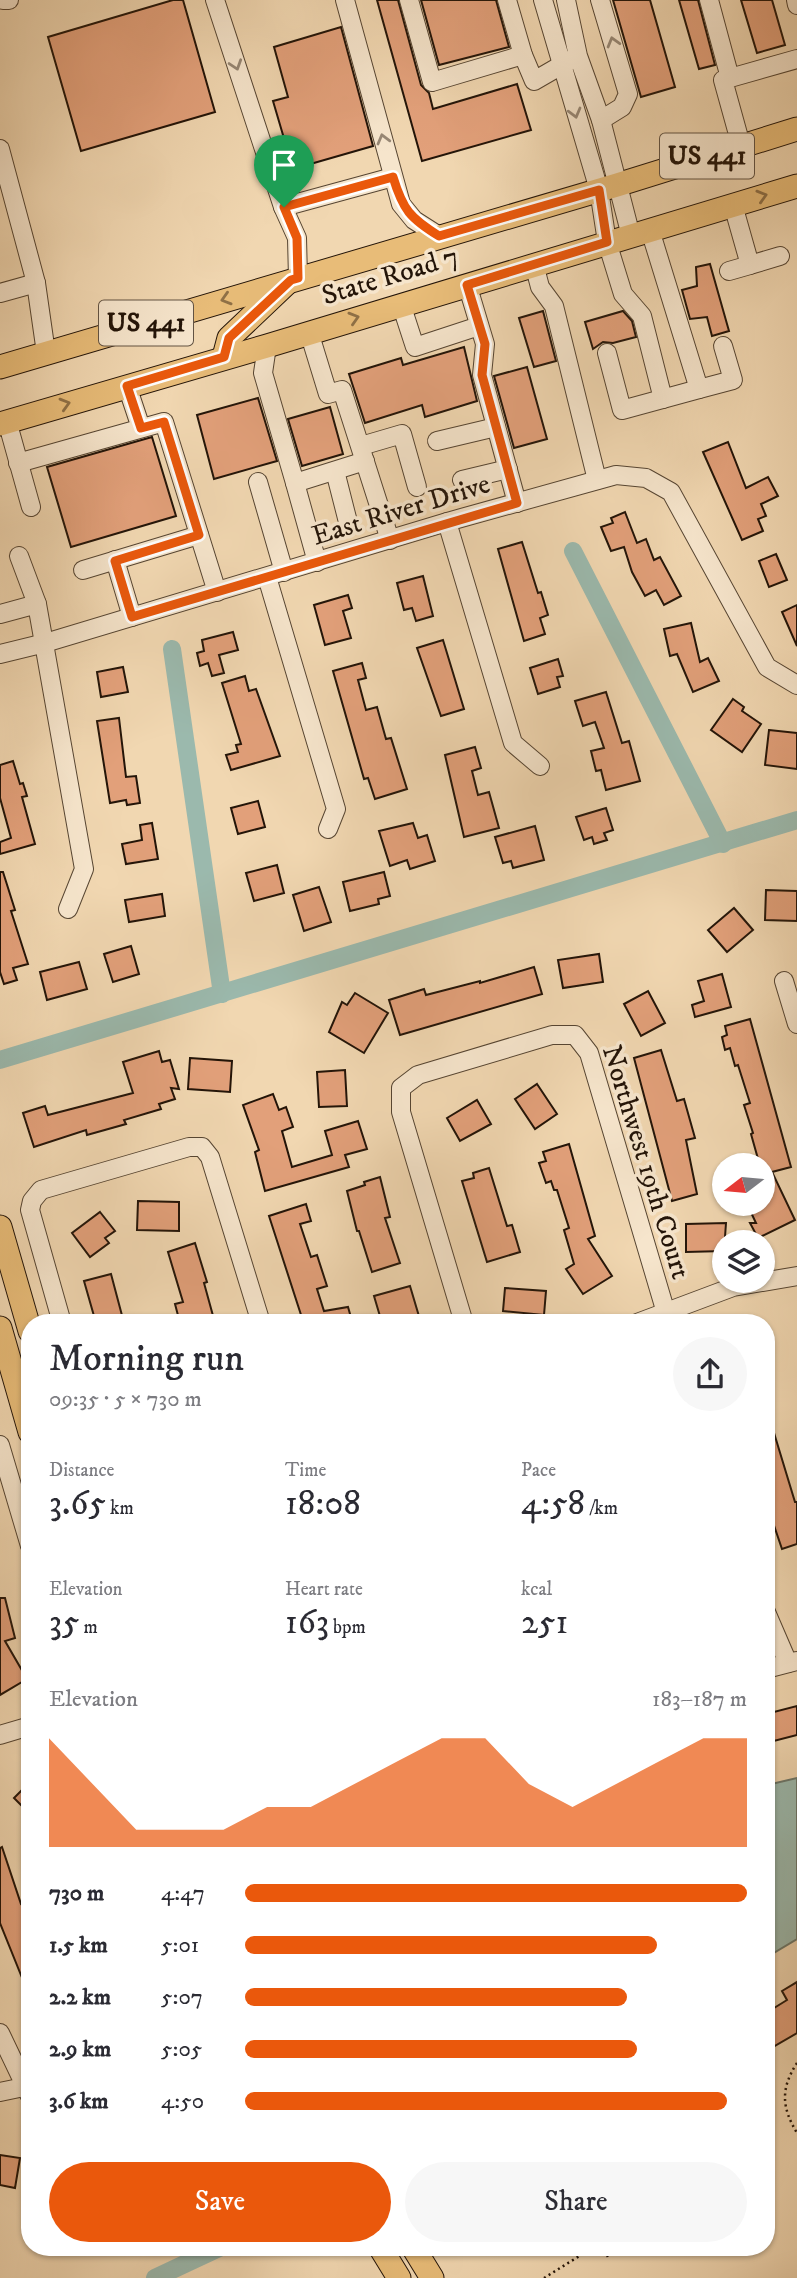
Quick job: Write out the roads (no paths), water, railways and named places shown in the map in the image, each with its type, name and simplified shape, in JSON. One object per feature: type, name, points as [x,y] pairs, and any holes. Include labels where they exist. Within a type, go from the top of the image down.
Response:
[{"type":"main road","name":"State Road 7","points":[[0,367],[608,188],[797,128]]},
{"type":"main road","name":"State Road 7","points":[[4,423],[797,186]]},
{"type":"main road","points":[[224,357],[229,338],[295,279]]},
{"type":"main road","points":[[0,1227],[25,1314]]},
{"type":"main road","points":[[0,1328],[21,1401]]},
{"type":"main road","points":[[386,2256],[399,2278]]},
{"type":"main road","points":[[419,2256],[432,2278]]},
{"type":"street","points":[[3,0],[9,0]]},
{"type":"street","points":[[215,0],[284,207],[297,238],[295,279]]},
{"type":"street","points":[[345,0],[401,204],[414,220],[439,236]]},
{"type":"street","points":[[409,0],[432,82],[523,55]]},
{"type":"street","points":[[507,0],[523,55],[534,81],[570,60]]},
{"type":"street","points":[[543,0],[601,120],[608,188],[607,242],[623,294],[642,316],[663,399]]},
{"type":"street","points":[[566,0],[570,60],[608,188],[640,233],[699,389]]},
{"type":"street","points":[[600,0],[628,94],[622,107],[601,120]]},
{"type":"street","points":[[709,0],[730,78]]},
{"type":"street","points":[[796,0],[797,5]]},
{"type":"street","points":[[741,145],[723,79],[797,59]]},
{"type":"street","points":[[0,149],[36,283],[46,353]]},
{"type":"street","points":[[284,207],[393,177]]},
{"type":"street","points":[[733,205],[750,265]]},
{"type":"street","points":[[729,271],[780,256]]},
{"type":"street","points":[[534,264],[540,287],[554,306],[597,480]]},
{"type":"street","points":[[0,293],[36,283]]},
{"type":"street","points":[[467,285],[485,344],[482,375],[517,503]]},
{"type":"street","points":[[401,304],[415,347],[479,326]]},
{"type":"street","points":[[309,332],[328,394],[342,390],[390,540]]},
{"type":"street","points":[[267,346],[263,373],[317,562]]},
{"type":"street","points":[[607,353],[622,410],[733,380],[723,346]]},
{"type":"street","points":[[127,386],[141,428]]},
{"type":"street","points":[[18,463],[164,422],[217,592]]},
{"type":"street","points":[[4,423],[32,507]]},
{"type":"street","points":[[295,483],[335,471],[400,426],[417,487]]},
{"type":"street","points":[[437,441],[496,427]]},
{"type":"street","points":[[462,481],[508,469]]},
{"type":"street","points":[[335,471],[349,526]]},
{"type":"street","name":"East River Drive","points":[[0,653],[45,643],[447,522],[616,475],[646,478],[671,492],[767,667],[797,685]]},
{"type":"street","points":[[258,482],[276,575],[336,809],[328,829]]},
{"type":"street","points":[[447,522],[513,743],[540,766]]},
{"type":"street","points":[[83,570],[199,535]]},
{"type":"street","points":[[19,556],[37,604],[84,869],[68,909]]},
{"type":"street","points":[[115,561],[132,617]]},
{"type":"street","points":[[0,614],[37,604]]},
{"type":"street","points":[[784,981],[797,1024]]},
{"type":"street","name":"Northwest 19th Court","points":[[461,1314],[401,1112],[401,1087],[418,1075],[552,1035],[575,1035],[589,1053],[666,1314]]},
{"type":"street","points":[[59,1314],[30,1210],[32,1200],[41,1190],[189,1147],[202,1147],[211,1157],[258,1314]]},
{"type":"street","points":[[674,1314],[733,1287],[797,1276]]},
{"type":"street","points":[[0,1445],[21,1516]]},
{"type":"street","points":[[775,1629],[793,1662],[775,1667]]},
{"type":"street","points":[[0,1735],[21,1729]]},
{"type":"street","points":[[0,2033],[21,2079]]},
{"type":"street","points":[[0,2092],[21,2092]]},
{"type":"waterway","points":[[573,551],[723,844]]},
{"type":"waterway","points":[[172,649],[222,994]]},
{"type":"waterway","points":[[0,1060],[797,820]]},
{"type":"waterway","points":[[155,2278],[202,2256]]}]
